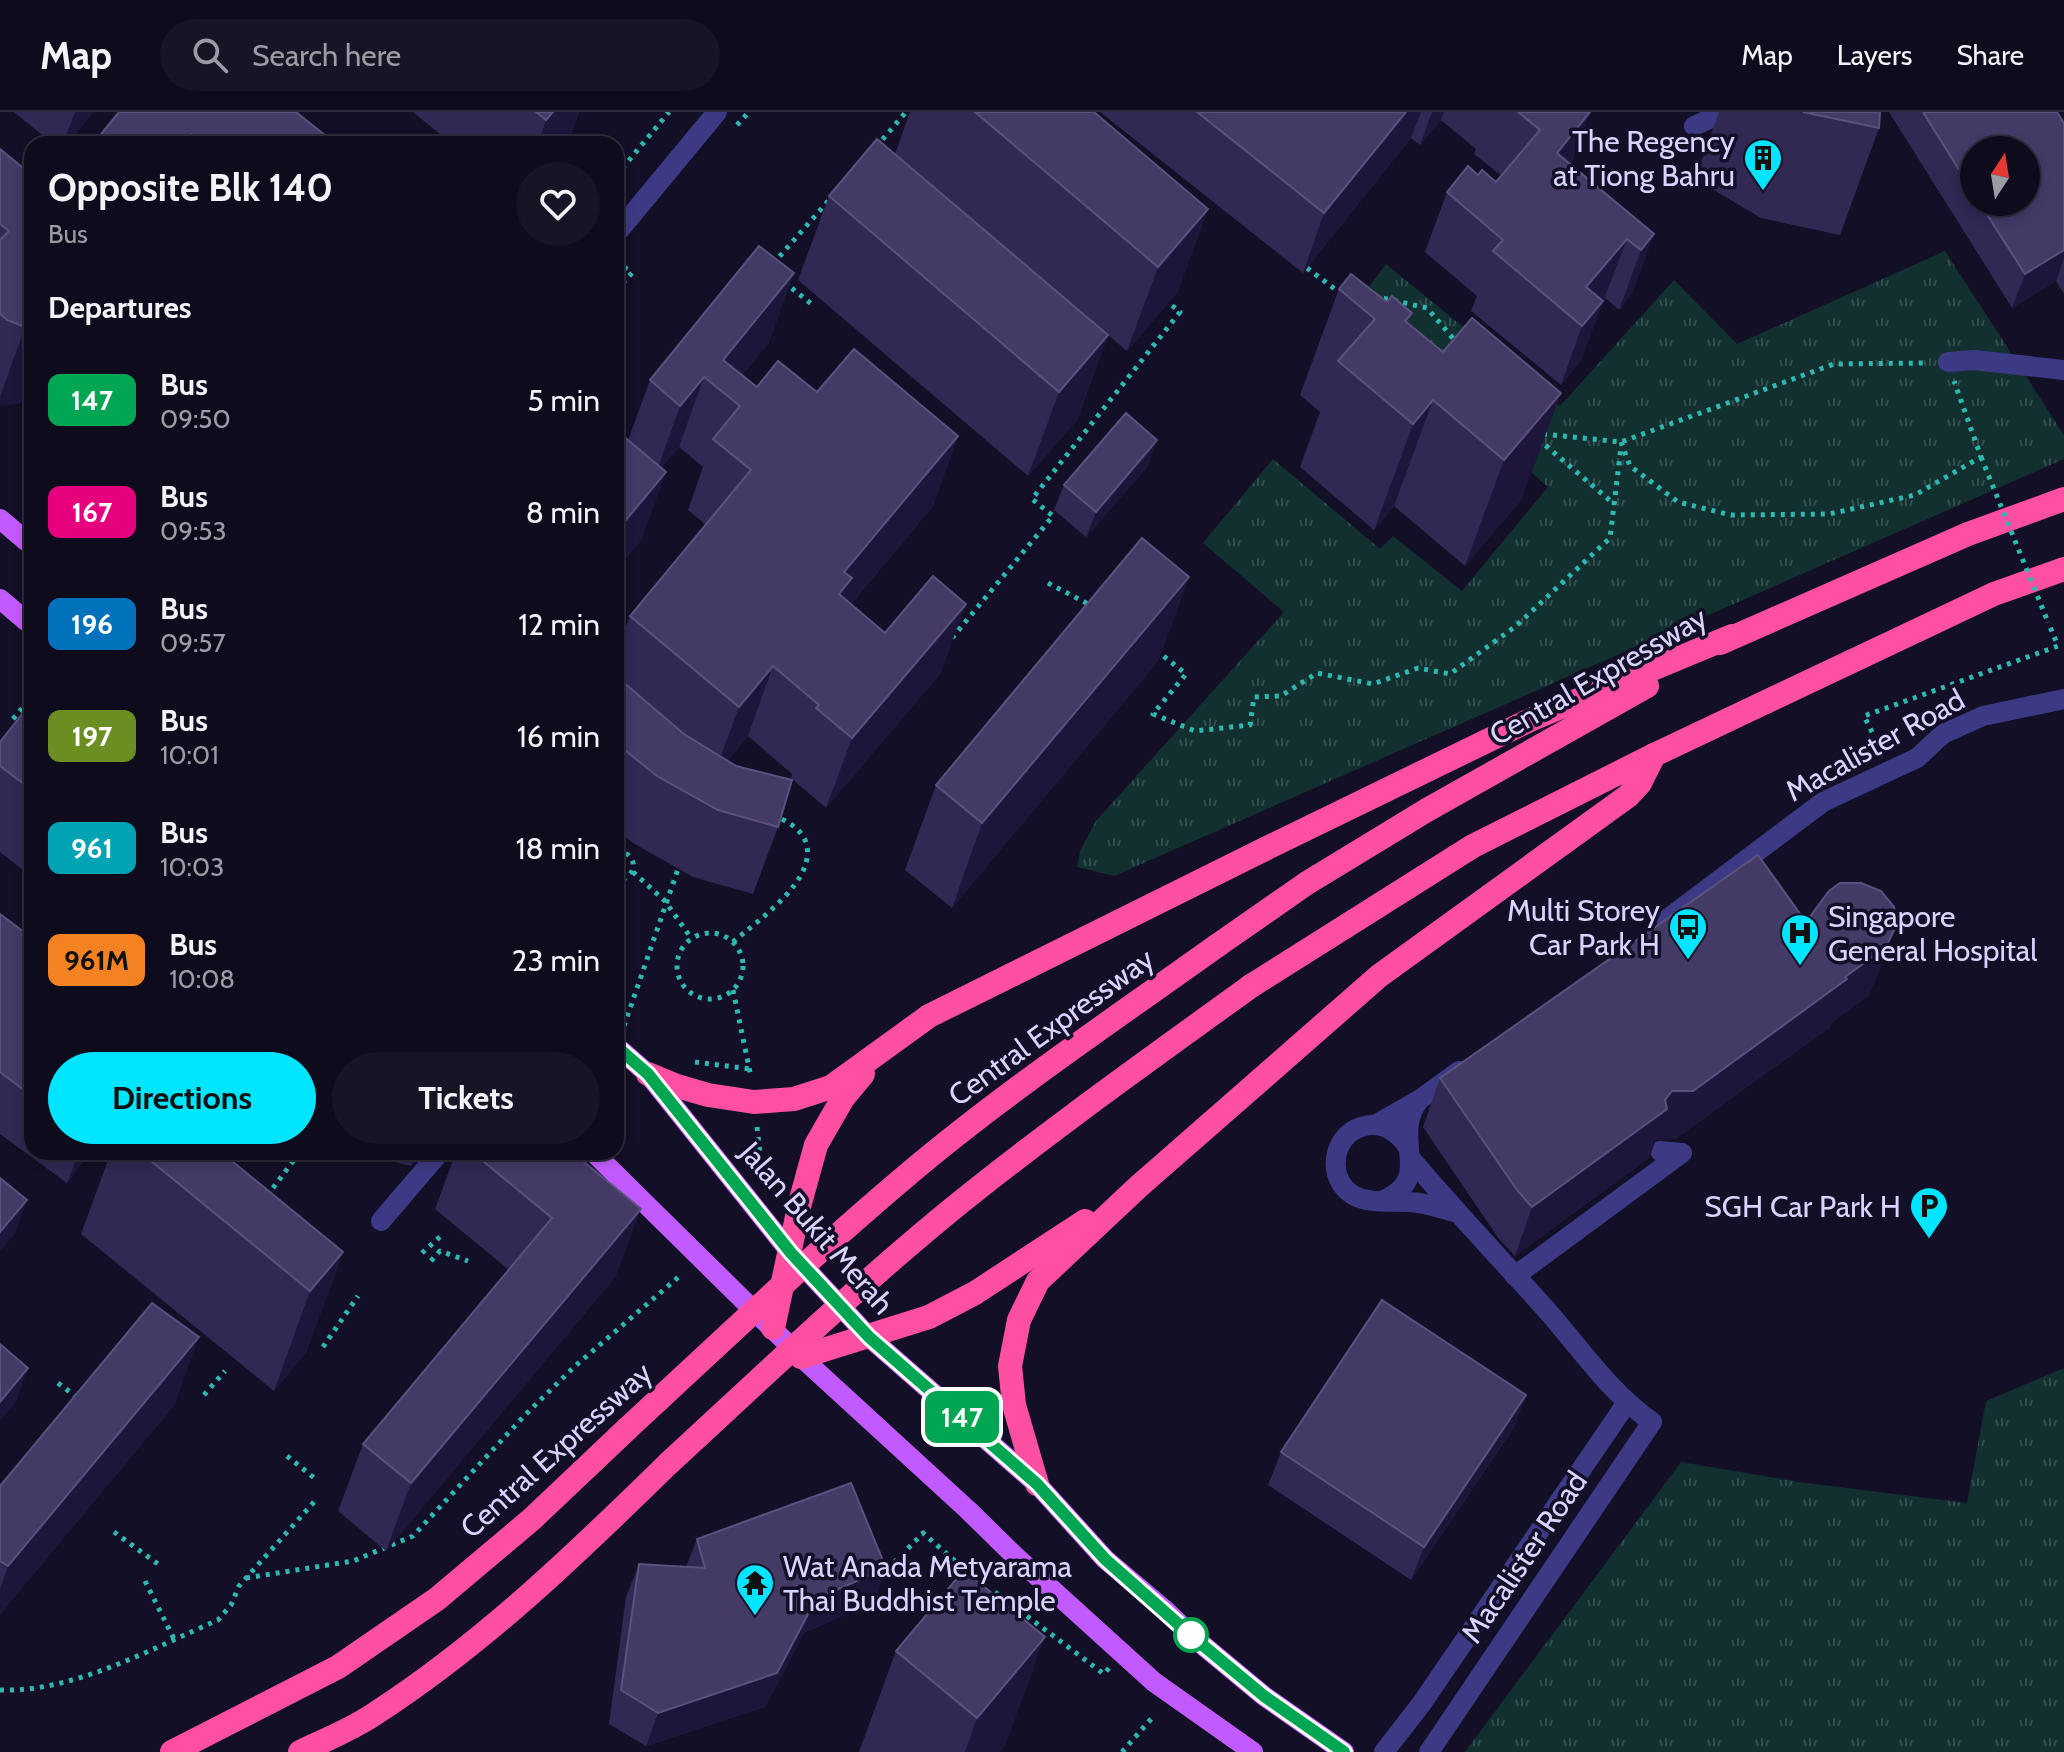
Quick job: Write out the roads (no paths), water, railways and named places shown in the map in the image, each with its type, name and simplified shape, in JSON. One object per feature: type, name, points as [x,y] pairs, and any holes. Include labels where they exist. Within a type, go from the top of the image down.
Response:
[{"type":"highway","name":"Central Expressway","points":[[172,1752],[338,1667],[437,1599],[532,1519],[770,1296],[907,1175],[1060,1057],[1307,883],[1427,810],[1732,636],[1968,534],[2064,499]]},
{"type":"highway","points":[[300,1752],[374,1715],[474,1642],[568,1563],[669,1463],[940,1219],[1093,1101],[1251,986],[1473,846],[1654,755],[1994,594],[2064,569]]},
{"type":"highway","points":[[648,1074],[708,1095],[754,1102],[794,1099],[831,1087],[929,1016],[1530,720],[1732,636]]},
{"type":"highway","points":[[1037,1484],[1013,1392],[1010,1366],[1019,1320],[1038,1281],[1138,1187],[1379,976],[1628,796],[1640,783],[1654,755]]},
{"type":"highway","points":[[773,1328],[816,1145],[843,1098],[882,1051]]},
{"type":"highway","points":[[801,1357],[929,1317],[975,1293],[1138,1187]]},
{"type":"main road","points":[[0,519],[24,539]]},
{"type":"main road","points":[[0,599],[24,619]]},
{"type":"main road","name":"Jalan Bukit Merah","points":[[624,1053],[648,1074],[791,1253],[869,1337],[1037,1484],[1105,1559],[1193,1637],[1264,1696],[1344,1752]]},
{"type":"main road","points":[[601,1160],[801,1357],[1154,1682],[1253,1752]]},
{"type":"street","points":[[624,224],[717,112]]},
{"type":"street","points":[[1694,126],[1725,112]]},
{"type":"street","points":[[1948,362],[1974,360],[2064,370]]},
{"type":"street","name":"Macalister Road","points":[[1655,928],[1823,802],[1917,758],[1943,734],[1983,716],[2064,699]]},
{"type":"street","points":[[1455,1212],[1421,1203],[1363,1200],[1341,1184],[1335,1159],[1341,1143],[1350,1133],[1362,1126],[1375,1125],[1419,1100],[1481,1055]]},
{"type":"street","points":[[1384,1200],[1405,1185],[1411,1173],[1409,1124],[1419,1100]]},
{"type":"street","name":"Macalister Road","points":[[1375,1125],[1388,1127],[1399,1134],[1455,1212],[1626,1404],[1652,1422],[1429,1752]]},
{"type":"street","points":[[1515,1276],[1682,1153],[1660,1151]]},
{"type":"street","points":[[381,1221],[433,1160]]},
{"type":"street","name":"Macalister Road","points":[[1384,1752],[1422,1703],[1626,1404]]},
{"type":"place","name":"The Regency at Tiong Bahru","points":[[1763,192]]},
{"type":"place","name":"Multi Storey Car Park H","points":[[1688,961]]},
{"type":"place","name":"Singapore General Hospital","points":[[1800,967]]},
{"type":"place","name":"SGH Car Park H","points":[[1929,1240]]},
{"type":"place","name":"Wat Anada Metyarama Thai Buddhist Temple","points":[[755,1617]]}]
